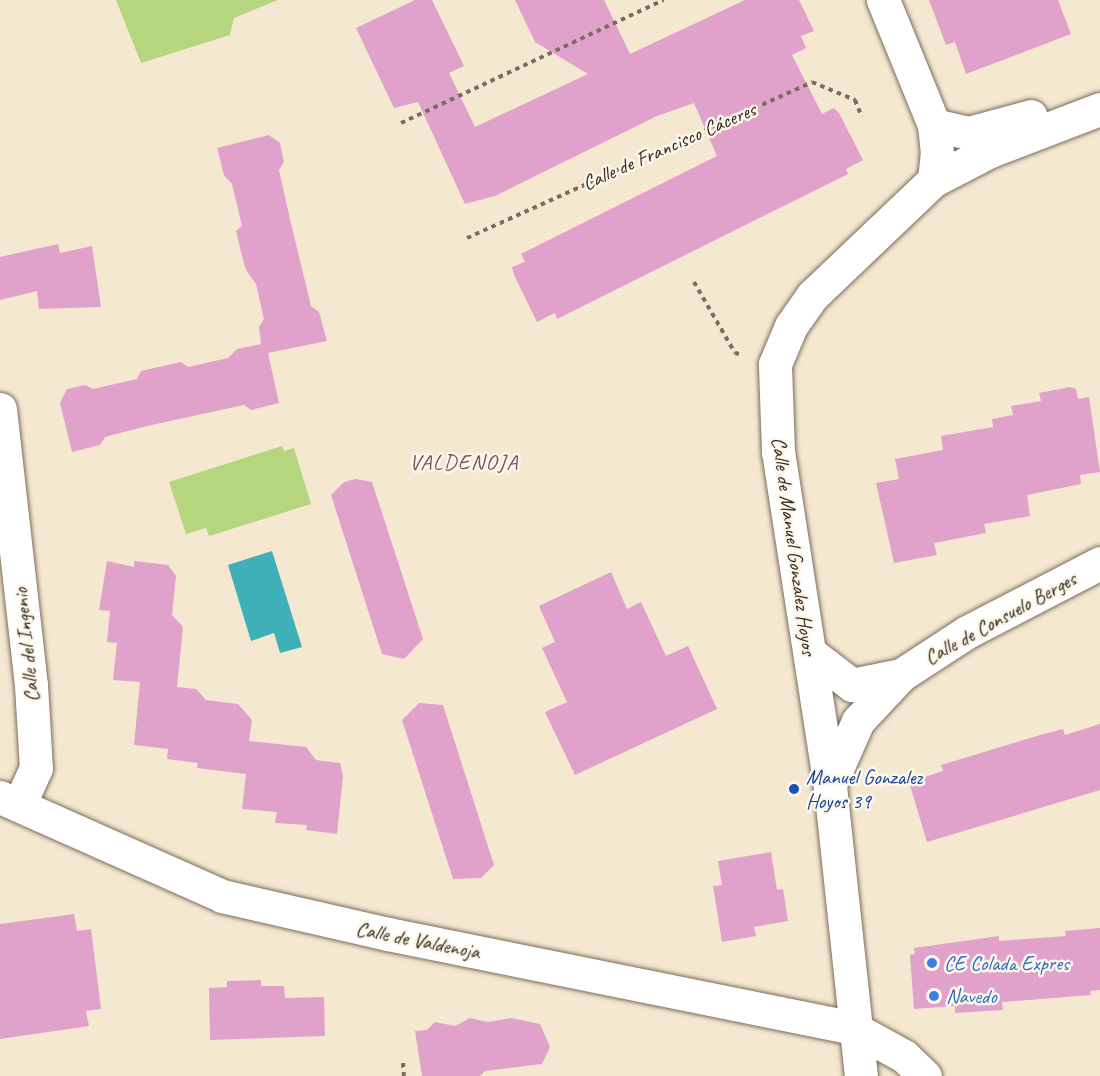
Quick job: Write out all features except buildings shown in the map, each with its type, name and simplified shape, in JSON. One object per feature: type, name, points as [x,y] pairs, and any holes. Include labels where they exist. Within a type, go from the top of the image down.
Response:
[{"type":"street","points":[[883,0],[934,125],[937,153],[934,180]]},
{"type":"street","points":[[934,125],[969,133],[1036,115],[1100,109]]},
{"type":"street","name":"Calle de Manuel Gonzalez Hoyos","points":[[861,1076],[854,1028],[830,787],[778,452],[775,364],[791,326],[812,296],[934,180],[990,151],[1100,109]]},
{"type":"street","name":"Calle del Ingenio","points":[[0,409],[31,685],[36,768],[9,801]]},
{"type":"street","name":"Calle de Consuelo Berges","points":[[830,787],[839,757],[858,721],[901,675],[967,632],[1100,563]]},
{"type":"street","name":"Calle de Consuelo Berges","points":[[810,653],[852,685],[901,675]]},
{"type":"street","name":"Calle de Valdenoja","points":[[9,801],[127,856],[245,902],[854,1028]]},
{"type":"street","points":[[854,1028],[904,1056],[925,1076]]},
{"type":"path","points":[[401,123],[664,0]]},
{"type":"path","name":"Calle de Francisco Cáceres","points":[[466,238],[812,82],[855,100],[862,117]]},
{"type":"path","points":[[694,282],[721,330]]},
{"type":"path","points":[[403,1063],[404,1076]]},
{"type":"green space","points":[[116,0],[278,0],[234,18],[230,35],[141,63]]},
{"type":"green space","points":[[282,446],[284,451],[294,448],[311,504],[209,536],[206,528],[186,534],[169,482]]},
{"type":"water","points":[[272,551],[302,647],[280,653],[274,633],[251,641],[228,565]]},
{"type":"place","name":"Manuel Gonzalez Hoyos 39","points":[[794,789]]},
{"type":"place","name":"CE Colada Expres","points":[[932,963]]},
{"type":"place","name":"Navedo","points":[[934,996]]},
{"type":"district","name":"VALDENOJA","points":[[464,463]]}]
